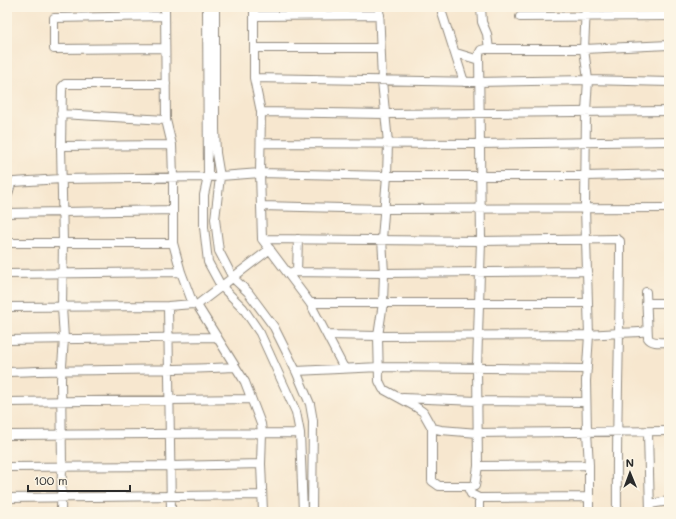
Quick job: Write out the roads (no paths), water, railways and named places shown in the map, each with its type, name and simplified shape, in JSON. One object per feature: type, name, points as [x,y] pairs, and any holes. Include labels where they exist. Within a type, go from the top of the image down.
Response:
[{"type":"street","points":[[207,7],[208,177],[204,195],[204,227],[208,262],[221,286],[243,308],[260,333],[296,412],[300,432],[303,512]]},
{"type":"street","points":[[215,7],[215,129],[216,153],[220,176],[215,218],[219,251],[233,278],[248,292],[274,327],[310,404],[313,422],[312,512]]},
{"type":"street","points":[[254,7],[254,78],[260,112],[262,239],[310,303],[344,368]]},
{"type":"street","points":[[481,7],[482,22],[487,34],[489,49]]},
{"type":"street","points":[[586,7],[584,49],[588,80],[586,112],[587,142],[585,208],[589,335],[586,432],[589,466],[589,512]]},
{"type":"street","points":[[165,48],[54,49],[54,18],[165,11],[166,120],[172,145],[173,243],[181,272],[195,304],[245,382],[261,424],[263,512]]},
{"type":"street","points":[[254,16],[379,11],[382,81],[388,144],[382,239],[384,273],[383,303],[378,336],[380,385],[383,389],[423,412],[432,428],[432,481],[434,484],[439,486],[475,486]]},
{"type":"street","points":[[442,13],[464,82]]},
{"type":"street","points":[[520,17],[586,18],[669,16]]},
{"type":"street","points":[[475,486],[478,466],[477,367],[481,241],[479,54],[481,50],[489,49],[584,49],[669,45]]},
{"type":"street","points":[[254,48],[380,48]]},
{"type":"street","points":[[456,53],[479,60]]},
{"type":"street","points":[[254,78],[464,82],[588,80],[669,82]]},
{"type":"street","points":[[61,512],[61,370],[64,339],[62,307],[62,88],[65,84],[166,84]]},
{"type":"street","points":[[260,112],[386,114],[669,111]]},
{"type":"street","points":[[61,114],[166,120]]},
{"type":"street","points":[[261,143],[479,144],[669,141]]},
{"type":"street","points":[[61,146],[172,145]]},
{"type":"street","points":[[7,197],[11,184],[14,182],[61,179],[208,177],[260,173],[387,176],[586,176],[669,174]]},
{"type":"street","points":[[261,206],[383,209],[669,208]]},
{"type":"street","points":[[7,213],[173,210]]},
{"type":"street","points":[[262,239],[481,241],[617,239],[620,242],[620,332],[616,432],[617,512]]},
{"type":"street","points":[[297,272],[298,239]]},
{"type":"street","points":[[7,243],[173,243]]},
{"type":"street","points":[[7,306],[168,306],[195,304],[233,278],[270,249]]},
{"type":"street","points":[[7,274],[181,272]]},
{"type":"street","points":[[288,272],[588,272]]},
{"type":"street","points":[[646,292],[647,331],[649,340],[669,342]]},
{"type":"street","points":[[310,303],[588,303]]},
{"type":"street","points":[[646,303],[669,303]]},
{"type":"street","points":[[168,306],[171,512]]},
{"type":"street","points":[[328,335],[589,335],[620,332],[638,333],[647,331]]},
{"type":"street","points":[[7,340],[217,337]]},
{"type":"street","points":[[296,372],[380,367],[587,369]]},
{"type":"street","points":[[7,372],[235,368]]},
{"type":"street","points":[[401,398],[477,401],[586,402]]},
{"type":"street","points":[[7,402],[251,399]]},
{"type":"street","points":[[432,428],[478,433],[669,432]]},
{"type":"street","points":[[7,435],[300,432]]},
{"type":"street","points":[[648,432],[650,508],[669,501]]},
{"type":"street","points":[[7,467],[261,464]]},
{"type":"street","points":[[478,466],[589,466]]},
{"type":"street","points":[[475,486],[469,490],[471,494],[479,498],[589,497]]},
{"type":"street","points":[[7,498],[61,496],[171,497],[262,495]]},
{"type":"street","points":[[479,498],[479,512]]}]
